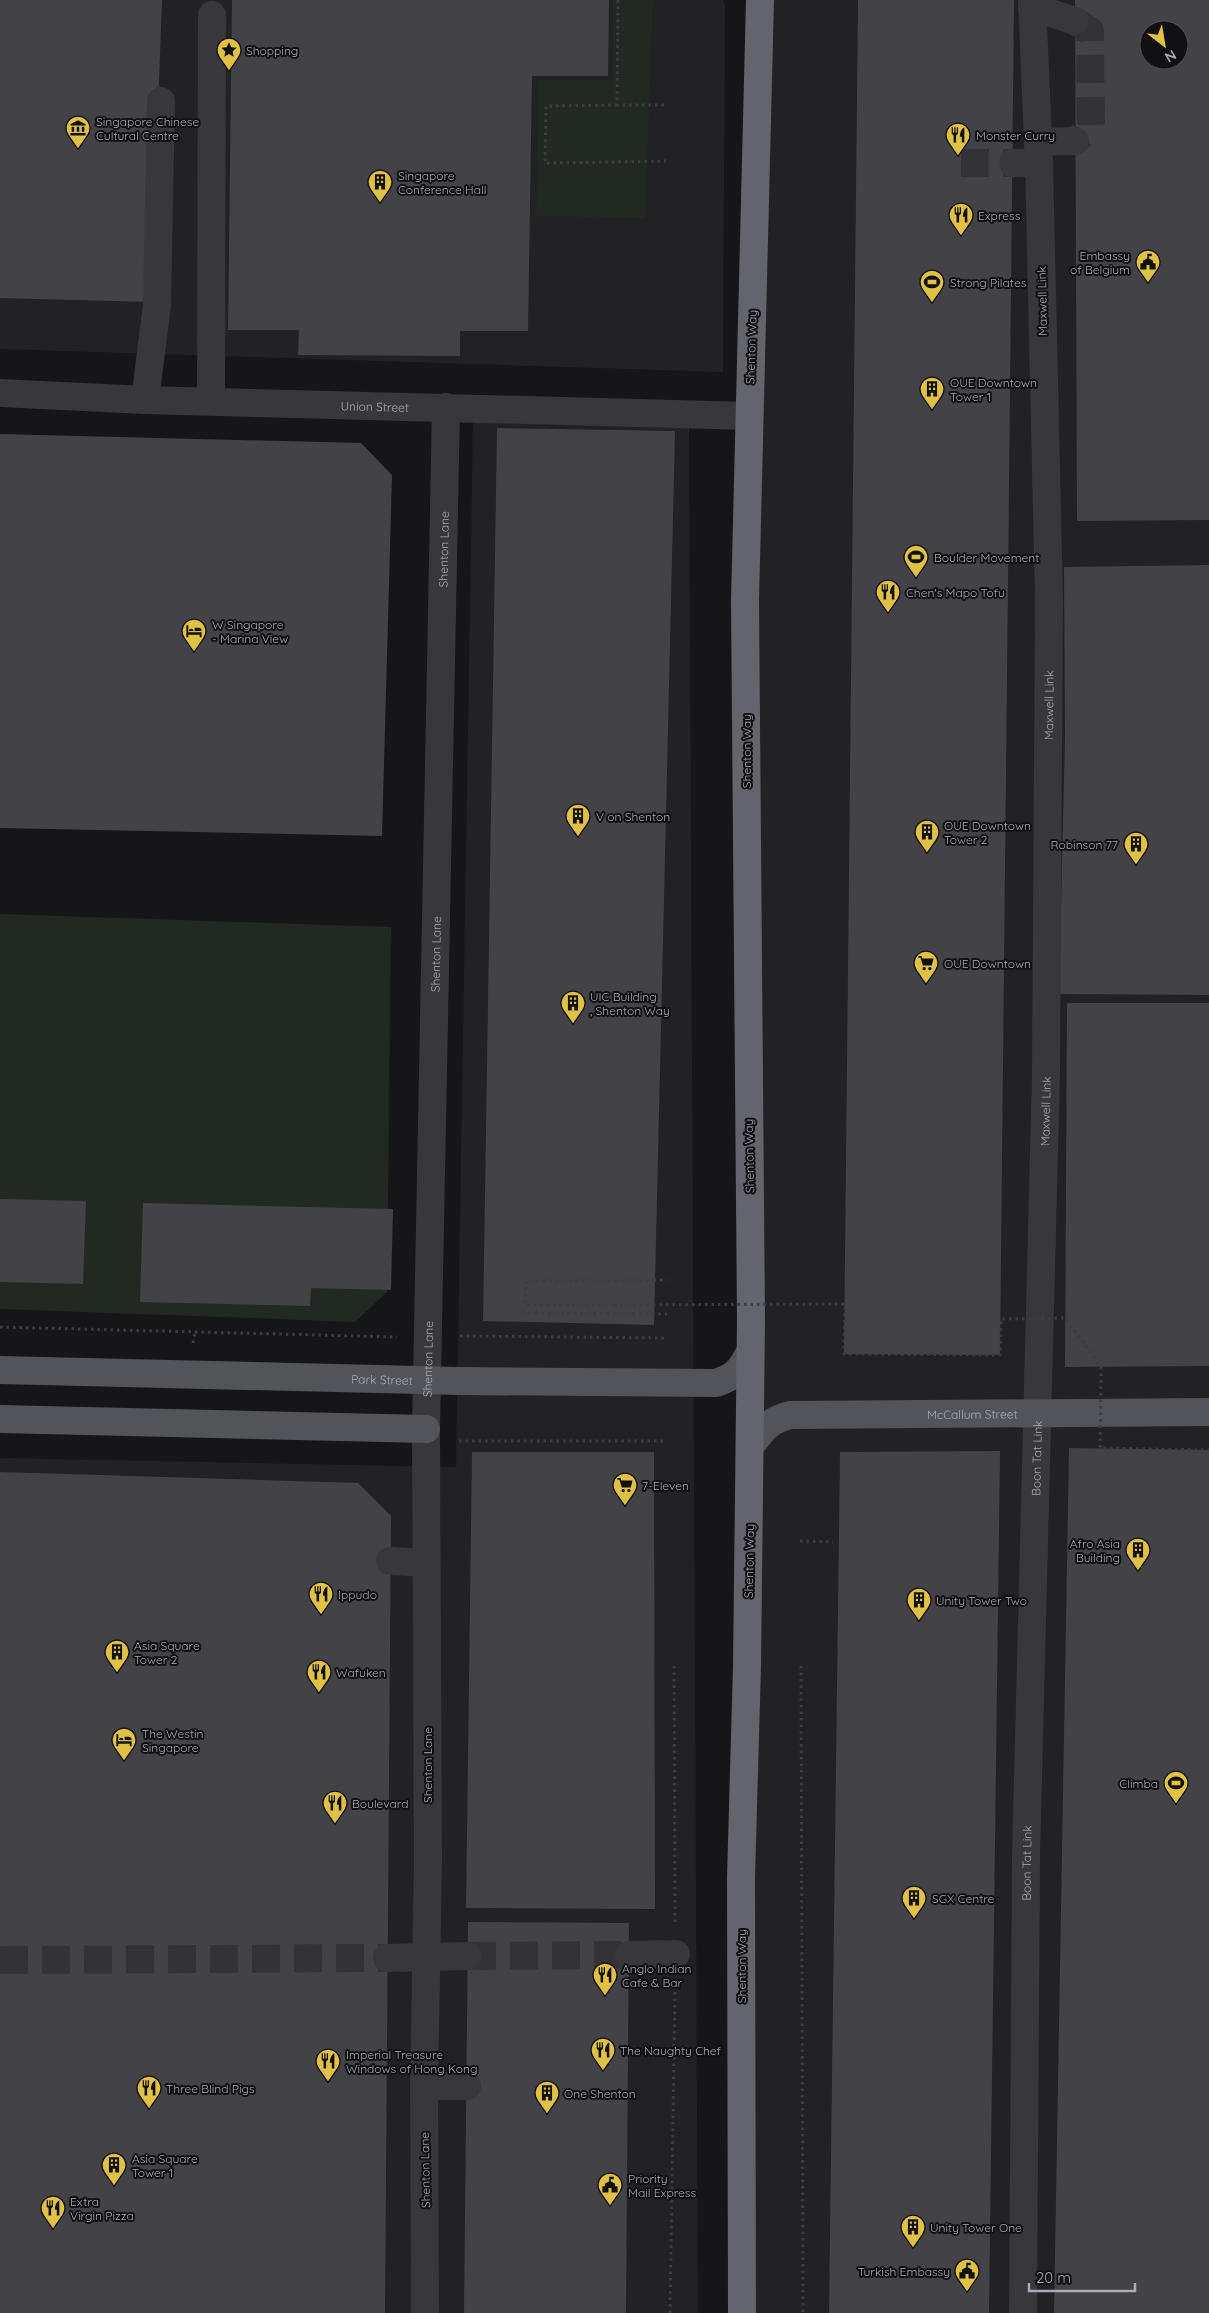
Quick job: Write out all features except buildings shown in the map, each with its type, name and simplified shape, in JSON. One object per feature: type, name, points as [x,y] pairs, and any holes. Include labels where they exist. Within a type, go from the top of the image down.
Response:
[{"type":"highway","name":"Shenton Way","points":[[742,2313],[741,1877],[747,1666],[750,1447],[745,601],[760,0]]},
{"type":"main road","name":"Park Street","points":[[0,1370],[427,1381],[716,1383],[732,1377],[742,1366],[750,1352]]},
{"type":"main road","name":"McCallum Street","points":[[750,1447],[764,1427],[776,1419],[790,1415],[1209,1412]]},
{"type":"main road","points":[[0,1419],[426,1430]]},
{"type":"street","points":[[1032,4],[1075,21]]},
{"type":"street","name":"Maxwell Link","points":[[1032,4],[1039,153],[1049,599],[1046,1073],[1038,1413]]},
{"type":"street","points":[[211,401],[212,15]]},
{"type":"street","points":[[145,400],[159,279],[161,101]]},
{"type":"street","points":[[1013,163],[1076,141]]},
{"type":"street","name":"Union Street","points":[[0,393],[145,400],[749,416]]},
{"type":"street","name":"Shenton Lane","points":[[425,2313],[426,1430],[446,407]]},
{"type":"street","name":"Boon Tat Link","points":[[1023,2313],[1026,1846],[1033,1513],[1038,1413]]},
{"type":"street","points":[[390,1561],[426,1563]]},
{"type":"street","points":[[629,1955],[676,1954]]},
{"type":"street","points":[[388,1958],[468,1956]]},
{"type":"street","points":[[424,2086],[467,2086]]},
{"type":"path","points":[[617,105],[618,0]]},
{"type":"path","points":[[666,105],[546,106],[545,163],[666,162]]},
{"type":"path","points":[[667,1280],[526,1281],[526,1304],[845,1304],[844,1354],[1000,1355],[1001,1319],[1065,1318],[1101,1366],[1100,1448],[1209,1450]]},
{"type":"path","points":[[522,1313],[667,1314]]},
{"type":"path","points":[[0,1327],[403,1337]]},
{"type":"path","points":[[100,1329],[100,1335]]},
{"type":"path","points":[[462,1336],[667,1338]]},
{"type":"path","points":[[800,1541],[833,1542]]},
{"type":"path","points":[[670,2313],[676,1954],[674,1666]]},
{"type":"path","points":[[801,1666],[803,2313]]},
{"type":"shaded area","points":[[0,0],[723,0],[725,5],[723,372],[0,349]]},
{"type":"shaded area","points":[[613,0],[653,0],[645,218],[536,216],[539,80],[613,80]]},
{"type":"shaded area","points":[[760,0],[1209,0],[1209,2313],[742,2313]]},
{"type":"shaded area","points":[[473,418],[689,426],[698,2313],[0,2313],[0,1458],[456,1467]]},
{"type":"shaded area","points":[[0,914],[391,927],[387,1292],[355,1322],[0,1309]]},
{"type":"tunnel","points":[[1075,21],[1090,31],[1091,127],[1075,141]]},
{"type":"tunnel","points":[[961,163],[1013,163]]},
{"type":"tunnel","points":[[468,1956],[629,1955]]},
{"type":"tunnel","points":[[0,1960],[387,1958]]},
{"type":"place","name":"Shopping","points":[[229,71]]},
{"type":"place","name":"Singapore Chinese Cultural Centre","points":[[78,149]]},
{"type":"place","name":"Monster Curry","points":[[958,156]]},
{"type":"place","name":"Singapore Conference Hall","points":[[380,203]]},
{"type":"place","name":"Express","points":[[961,236]]},
{"type":"place","name":"Embassy of Belgium","points":[[1148,283]]},
{"type":"place","name":"Strong Pilates","points":[[932,303]]},
{"type":"place","name":"OUE Downtown Tower 1","points":[[932,410]]},
{"type":"place","name":"Boulder Movement","points":[[916,578]]},
{"type":"place","name":"Chen's Mapo Tofu","points":[[888,613]]},
{"type":"place","name":"W Singapore - Marina View","points":[[194,652]]},
{"type":"place","name":"V on Shenton","points":[[578,837]]},
{"type":"place","name":"OUE Downtown Tower 2","points":[[927,853]]},
{"type":"place","name":"Robinson 77","points":[[1136,865]]},
{"type":"place","name":"OUE Downtown","points":[[926,984]]},
{"type":"place","name":"UIC Building , Shenton Way","points":[[573,1024]]},
{"type":"place","name":"7-Eleven","points":[[625,1506]]},
{"type":"place","name":"Afro Asia Building","points":[[1138,1571]]},
{"type":"place","name":"Ippudo","points":[[321,1615]]},
{"type":"place","name":"Unity Tower Two","points":[[919,1621]]},
{"type":"place","name":"Asia Square Tower 2","points":[[117,1673]]},
{"type":"place","name":"Wafuken","points":[[319,1693]]},
{"type":"place","name":"The Westin Singapore","points":[[124,1761]]},
{"type":"place","name":"Climba","points":[[1176,1804]]},
{"type":"place","name":"Boulevard","points":[[335,1824]]},
{"type":"place","name":"SGX Centre","points":[[914,1919]]},
{"type":"place","name":"Anglo Indian Cafe & Bar","points":[[605,1996]]},
{"type":"place","name":"The Naughty Chef","points":[[603,2071]]},
{"type":"place","name":"Imperial Treasure Windows of Hong Kong","points":[[328,2082]]},
{"type":"place","name":"Three Blind Pigs","points":[[149,2109]]},
{"type":"place","name":"One Shenton","points":[[547,2114]]},
{"type":"place","name":"Asia Square Tower 1","points":[[114,2186]]},
{"type":"place","name":"Priority Mail Express","points":[[610,2206]]},
{"type":"place","name":"Extra Virgin Pizza","points":[[53,2229]]},
{"type":"place","name":"Unity Tower One","points":[[913,2248]]},
{"type":"place","name":"Turkish Embassy","points":[[967,2292]]}]
